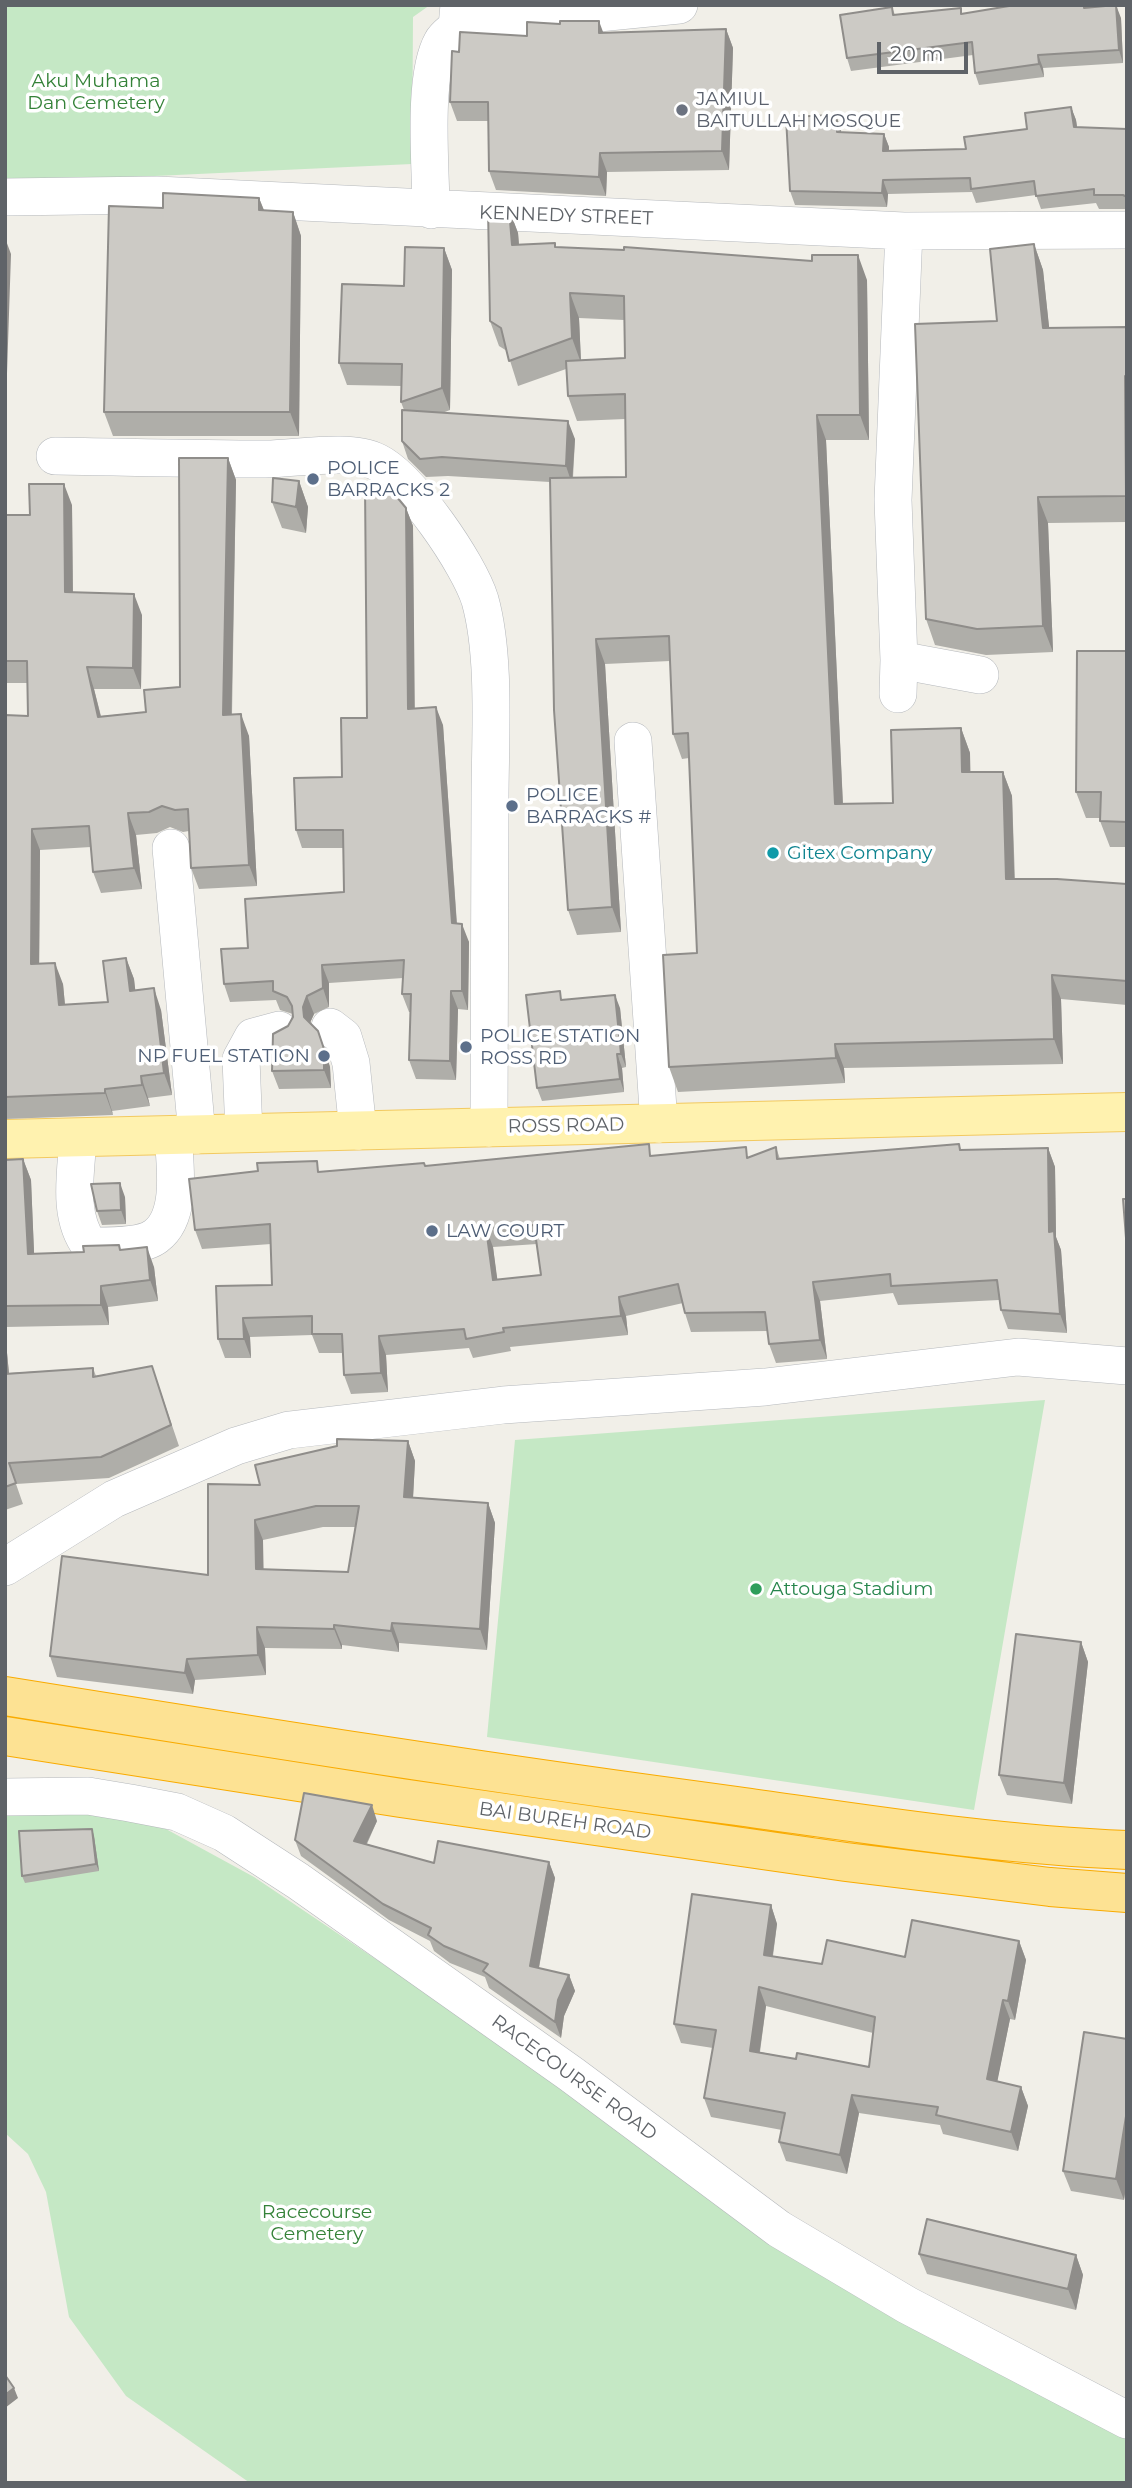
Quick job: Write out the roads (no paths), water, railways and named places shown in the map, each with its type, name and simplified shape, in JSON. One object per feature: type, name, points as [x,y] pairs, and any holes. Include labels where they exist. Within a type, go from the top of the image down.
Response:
[{"type":"highway","points":[[5,1696],[575,1785],[1070,1848],[1127,1850]]},
{"type":"highway","name":"BAI BUREH ROAD","points":[[5,1736],[401,1798],[845,1862],[1050,1887],[1127,1893]]},
{"type":"main road","name":"ROSS ROAD","points":[[5,1139],[1127,1112]]},
{"type":"street","points":[[431,210],[431,89],[435,56],[458,16],[679,5]]},
{"type":"street","name":"KENNEDY STREET","points":[[5,197],[157,195],[904,231],[1127,230]]},
{"type":"street","points":[[904,231],[893,500],[899,677],[980,675]]},
{"type":"street","points":[[55,456],[268,459],[351,456],[375,461],[394,474],[425,509],[468,570],[480,600],[486,636],[489,705],[489,1128]]},
{"type":"street","points":[[633,741],[659,1124]]},
{"type":"street","points":[[78,1138],[75,1195],[79,1231],[90,1246],[122,1246],[156,1237],[170,1217],[185,1135],[171,848]]},
{"type":"street","points":[[330,1027],[343,1037],[351,1063],[358,1131]]},
{"type":"street","points":[[244,1133],[241,1059],[253,1037],[279,1030]]},
{"type":"street","points":[[5,1567],[114,1499],[236,1446],[289,1430],[503,1405],[765,1387],[1018,1357],[1127,1366]]},
{"type":"street","name":"RACECOURSE ROAD","points":[[5,1797],[88,1796],[131,1803],[177,1812],[224,1833],[298,1881],[571,2074],[779,2229],[907,2305],[1127,2420]]},
{"type":"place","name":"JAMIUL BAITULLAH MOSQUE","points":[[682,110]]},
{"type":"place","name":"POLICE BARRACKS 2","points":[[313,479]]},
{"type":"place","name":"POLICE BARRACKS #","points":[[512,806]]},
{"type":"place","name":"Gitex Company","points":[[773,853]]},
{"type":"place","name":"POLICE STATION ROSS RD","points":[[466,1047]]},
{"type":"place","name":"NP FUEL STATION","points":[[324,1056]]},
{"type":"place","name":"LAW COURT","points":[[432,1231]]},
{"type":"place","name":"Attouga Stadium","points":[[756,1589]]},
{"type":"park label","name":"Aku Muhama Dan Cemetery","points":[[96,92]]},
{"type":"park label","name":"Racecourse Cemetery","points":[[317,2223]]}]
